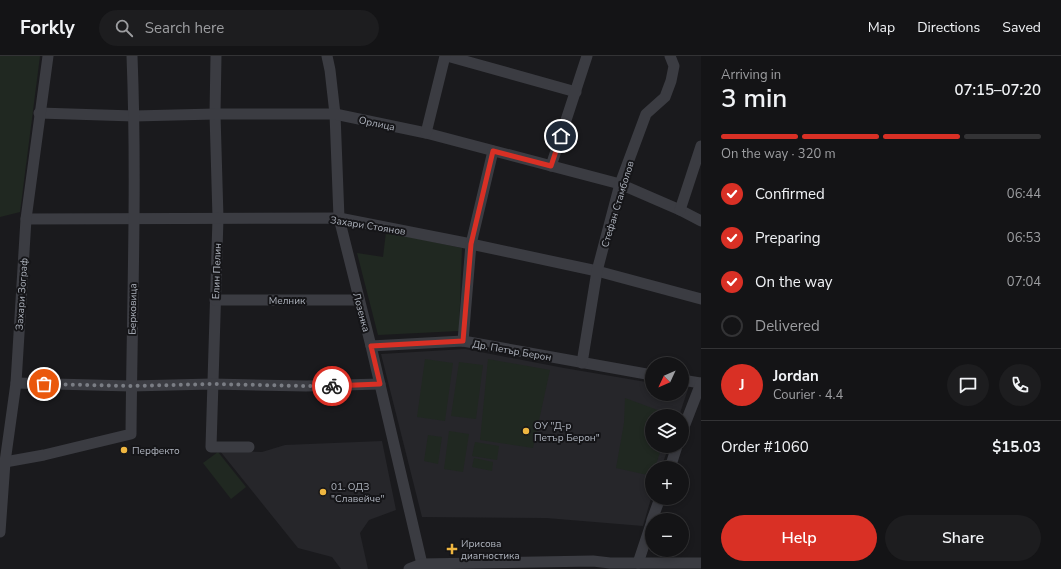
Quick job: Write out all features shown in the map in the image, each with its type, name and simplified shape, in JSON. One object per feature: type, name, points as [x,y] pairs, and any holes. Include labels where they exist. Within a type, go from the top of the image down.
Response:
[{"type":"street","name":"Захари Зограф","points":[[0,532],[5,462],[16,383],[26,219],[39,113],[48,56]]},
{"type":"street","name":"Берковица","points":[[5,462],[44,455],[130,434],[134,218],[134,116],[132,56]]},
{"type":"street","name":"Елин Пелин","points":[[216,56],[215,114],[218,218],[211,447],[249,447]]},
{"type":"street","name":"Лозенка","points":[[327,56],[335,114],[339,218],[371,346],[422,564]]},
{"type":"street","points":[[426,133],[446,56],[576,92]]},
{"type":"street","points":[[551,166],[587,56]]},
{"type":"street","name":"Стефан Стамболов","points":[[582,363],[597,271],[620,184],[646,114],[665,97],[671,81],[674,66],[670,56]]},
{"type":"street","name":"Орлица","points":[[39,113],[134,116],[335,114],[426,133],[620,184],[680,210],[701,221]]},
{"type":"street","points":[[680,210],[701,146]]},
{"type":"street","points":[[463,341],[471,244],[493,151]]},
{"type":"street","name":"Захари Стоянов","points":[[26,219],[339,218],[597,271],[701,299]]},
{"type":"street","name":"Мелник","points":[[215,300],[359,300]]},
{"type":"street","name":"Др. Петър Берон","points":[[371,346],[463,341],[645,374]]},
{"type":"street","points":[[689,381],[701,383],[689,414]]},
{"type":"street","points":[[16,383],[131,386],[212,384],[306,386],[380,384]]},
{"type":"street","points":[[638,563],[645,542]]},
{"type":"street","points":[[409,569],[422,564],[593,561],[612,566],[638,563],[701,563]]},
{"type":"shaded area","points":[[0,56],[40,56],[20,212],[0,217]]},
{"type":"shaded area","points":[[386,232],[462,248],[459,331],[378,335],[357,253],[383,257]]},
{"type":"shaded area","name":"ОУ \"Д-р Петър Берон\"","points":[[465,349],[645,382],[645,401],[684,401],[681,409],[645,409],[645,453],[666,453],[664,461],[645,461],[645,505],[649,505],[647,513],[645,513],[643,526],[546,518],[422,517],[381,354]]},
{"type":"shaded area","points":[[425,359],[453,363],[445,421],[417,417]]},
{"type":"shaded area","points":[[488,359],[550,370],[533,448],[480,440]]},
{"type":"shaded area","points":[[459,362],[483,365],[476,419],[451,416]]},
{"type":"shaded area","points":[[625,398],[655,409],[645,409],[645,453],[660,453],[657,461],[645,461],[645,474],[616,468],[624,423]]},
{"type":"shaded area","points":[[449,431],[469,434],[463,472],[444,469]]},
{"type":"shaded area","points":[[428,435],[442,437],[438,464],[424,461]]},
{"type":"shaded area","name":"01. ОДЗ \"Славейче\"","points":[[382,441],[396,510],[369,520],[360,533],[368,569],[341,569],[332,557],[298,548],[220,451],[262,452],[285,445]]},
{"type":"shaded area","points":[[475,442],[499,446],[497,460],[472,456]]},
{"type":"shaded area","points":[[218,452],[246,487],[231,499],[203,463]]},
{"type":"shaded area","points":[[474,458],[493,462],[492,471],[472,467]]},
{"type":"way so far","points":[[44,384],[131,386],[212,384],[332,386]]},
{"type":"place","name":"ОУ \"Д-р Петър Берон\"","points":[[526,431]]},
{"type":"place","name":"Перфекто","points":[[124,450]]},
{"type":"place","name":"01. ОДЗ \"Славейче\"","points":[[323,492]]},
{"type":"place","name":"Ирисова диагностика","points":[[452,549]]},
{"type":"route","points":[[332,386],[380,384],[371,346],[463,341],[471,244],[493,151],[551,166],[561,136]]}]
